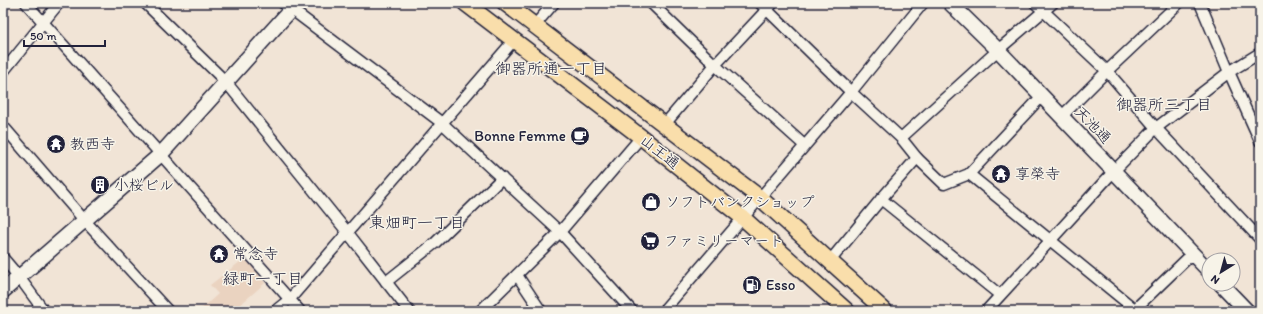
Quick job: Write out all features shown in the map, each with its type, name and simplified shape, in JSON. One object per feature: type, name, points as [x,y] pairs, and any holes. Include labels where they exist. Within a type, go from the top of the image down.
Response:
[{"type":"main road","name":"山王通","points":[[465,3],[641,137],[743,218],[847,311]]},
{"type":"main road","name":"山王通","points":[[505,3],[759,197],[885,311]]},
{"type":"street","points":[[26,3],[300,311]]},
{"type":"street","points":[[3,72],[59,3]]},
{"type":"street","points":[[145,3],[226,82],[409,311]]},
{"type":"street","points":[[535,25],[554,3]]},
{"type":"street","points":[[651,3],[715,65],[804,145]]},
{"type":"street","points":[[663,311],[743,218],[759,197],[851,92],[923,3]]},
{"type":"street","name":"天池通","points":[[950,3],[998,50],[1201,264]]},
{"type":"street","points":[[1035,3],[1107,71],[1156,128],[1260,239]]},
{"type":"street","points":[[901,138],[998,50],[1053,3]]},
{"type":"street","points":[[1061,117],[1179,3]]},
{"type":"street","points":[[1200,3],[1260,141]]},
{"type":"street","points":[[3,291],[161,154],[226,82],[291,5],[442,123],[560,232],[632,311]]},
{"type":"street","points":[[665,124],[766,5],[851,92],[901,138],[917,158],[944,184],[969,174],[1042,96]]},
{"type":"street","points":[[275,311],[290,299],[514,40]]},
{"type":"street","points":[[986,311],[1113,172],[1156,128],[1229,72],[1260,53]]},
{"type":"street","points":[[3,126],[85,221],[168,311]]},
{"type":"street","points":[[480,311],[560,232],[641,137]]},
{"type":"street","points":[[830,261],[917,158]]},
{"type":"street","points":[[969,174],[1136,310],[1192,254]]},
{"type":"street","points":[[386,282],[435,243],[502,178]]},
{"type":"street","points":[[881,199],[1000,295]]},
{"type":"street","points":[[3,258],[44,311]]},
{"type":"street","points":[[517,275],[541,311]]},
{"type":"street","points":[[1229,292],[1247,311]]},
{"type":"shaded area","points":[[245,258],[265,283],[233,311],[199,311],[218,294],[210,285]]},
{"type":"place","name":"Bonne Femme","points":[[580,136]]},
{"type":"place","name":"教西寺","points":[[56,144]]},
{"type":"place","name":"享榮寺","points":[[1001,174]]},
{"type":"place","name":"小桜ビル","points":[[100,185]]},
{"type":"place","name":"ソフトバンクショップ","points":[[651,202]]},
{"type":"place","name":"ファミリーマート","points":[[650,241]]},
{"type":"place","name":"常念寺","points":[[219,254]]},
{"type":"place","name":"Esso","points":[[752,285]]},
{"type":"district","name":"御器所通一丁目","points":[[551,68]]},
{"type":"district","name":"御器所三丁目","points":[[1164,104]]},
{"type":"district","name":"東畑町一丁目","points":[[417,222]]},
{"type":"district","name":"緑町一丁目","points":[[263,278]]}]
